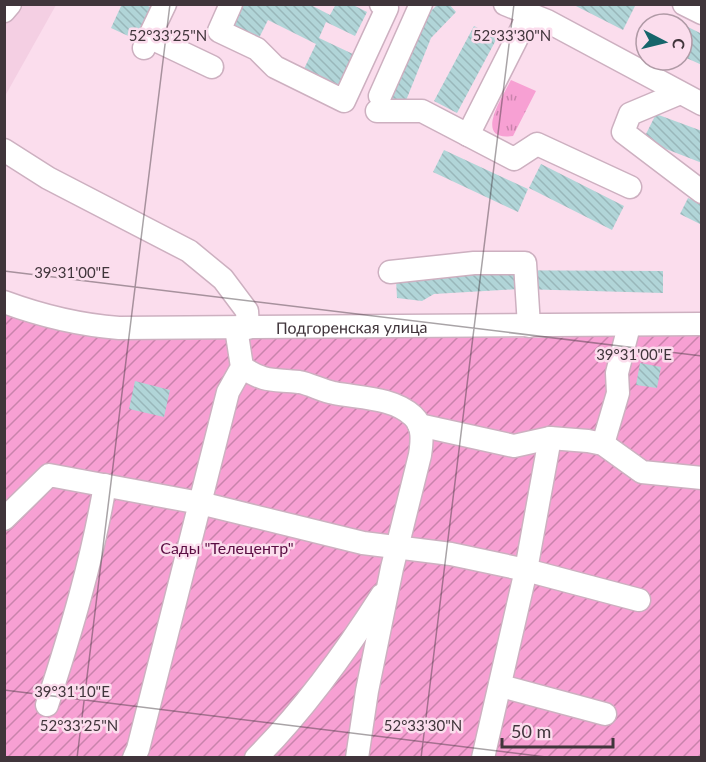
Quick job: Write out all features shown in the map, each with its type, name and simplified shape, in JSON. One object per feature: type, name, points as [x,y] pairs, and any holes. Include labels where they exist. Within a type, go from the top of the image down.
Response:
[{"type":"street","points":[[4,11],[10,4]]},
{"type":"street","points":[[165,4],[147,43],[212,67]]},
{"type":"street","points":[[231,4],[219,31],[257,49],[275,67],[344,100],[387,8],[381,4]]},
{"type":"street","points":[[422,4],[379,103],[422,111],[514,159],[537,144],[630,187]]},
{"type":"street","points":[[505,4],[613,54],[702,104]]},
{"type":"street","points":[[684,4],[702,13]]},
{"type":"street","points":[[468,135],[529,14]]},
{"type":"street","points":[[680,93],[630,114],[623,132],[702,192]]},
{"type":"street","points":[[4,150],[48,178],[189,250],[223,279],[247,311],[242,328],[242,367],[228,392],[172,623],[134,758]]},
{"type":"street","points":[[390,272],[474,263],[525,263],[529,326]]},
{"type":"street","name":"Подгоренская улица","points":[[4,302],[87,325],[119,328],[702,324]]},
{"type":"street","points":[[603,444],[618,393],[617,373],[630,326]]},
{"type":"street","points":[[242,367],[259,378],[274,382],[300,382],[333,393],[393,405],[413,416],[423,438],[389,584],[367,691],[357,758]]},
{"type":"street","points":[[419,425],[514,446],[550,438],[603,444],[642,472],[702,478]]},
{"type":"street","points":[[483,758],[526,570],[550,438]]},
{"type":"street","points":[[4,519],[49,475],[200,503],[363,543],[451,554],[526,570],[639,600]]},
{"type":"street","points":[[47,705],[77,613],[95,542],[105,485]]},
{"type":"street","points":[[256,758],[296,716],[355,638],[389,584]]},
{"type":"street","points":[[501,686],[605,714]]},
{"type":"shaded area","points":[[5,5],[56,5],[5,96]]},
{"type":"green space","points":[[511,80],[536,91],[513,136],[501,136],[494,132],[492,125],[497,106]]},
{"type":"green space","name":"Сады \"Телецентр\"","points":[[4,310],[84,336],[541,338],[701,334],[701,757],[5,757]]},
{"type":"building","points":[[122,4],[144,4],[152,8],[137,40],[111,28]]},
{"type":"building","points":[[237,4],[309,4],[330,15],[336,4],[351,4],[367,12],[355,36],[326,22],[319,38],[355,55],[338,90],[302,73],[316,44],[268,20],[259,38],[228,23]]},
{"type":"building","points":[[438,4],[449,4],[456,12],[431,38],[403,108],[384,100],[420,22]]},
{"type":"building","points":[[572,4],[636,4],[623,30]]},
{"type":"building","points":[[474,26],[497,38],[457,113],[434,101]]},
{"type":"building","points":[[694,30],[702,34],[702,65],[694,61]]},
{"type":"building","points":[[656,114],[702,131],[702,163],[643,140]]},
{"type":"building","points":[[444,150],[528,189],[518,212],[433,172]]},
{"type":"building","points":[[541,164],[624,206],[612,230],[529,188]]},
{"type":"building","points":[[688,198],[702,204],[702,225],[680,214]]},
{"type":"building","points":[[472,270],[663,271],[663,293],[519,289],[434,294],[422,301],[397,298],[396,279]]},
{"type":"building","points":[[640,363],[661,367],[657,388],[636,385]]},
{"type":"building","points":[[135,381],[170,390],[164,417],[129,409]]}]
